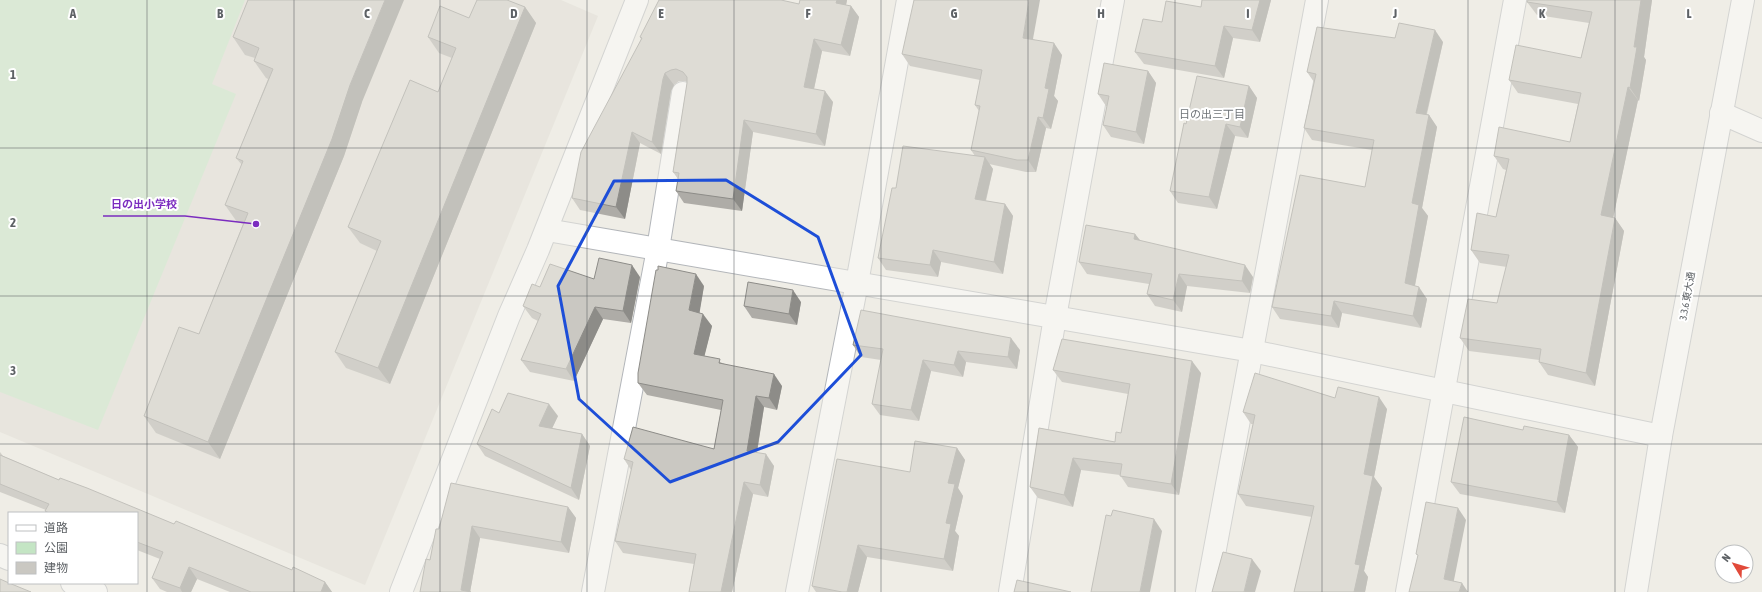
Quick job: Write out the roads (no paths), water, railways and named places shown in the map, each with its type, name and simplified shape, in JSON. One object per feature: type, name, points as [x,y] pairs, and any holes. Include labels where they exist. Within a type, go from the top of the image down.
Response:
[{"type":"street","points":[[401,592],[637,0]]},
{"type":"street","points":[[797,592],[857,283],[908,0]]},
{"type":"street","points":[[1010,592],[1055,317],[1113,0]]},
{"type":"street","points":[[1207,592],[1317,0]]},
{"type":"street","points":[[1406,592],[1515,0]]},
{"type":"street","name":"3.3.6 東大通","points":[[1636,592],[1661,436],[1743,0]]},
{"type":"street","points":[[593,592],[658,249],[683,93]]},
{"type":"street","points":[[1721,113],[1762,130]]},
{"type":"street","points":[[546,230],[1252,351],[1661,436]]},
{"type":"street","points":[[75,584],[96,592]]},
{"type":"place","name":"日の出小学校","points":[[256,224]]},
{"type":"district","name":"日の出三丁目","points":[[1212,114]]}]
